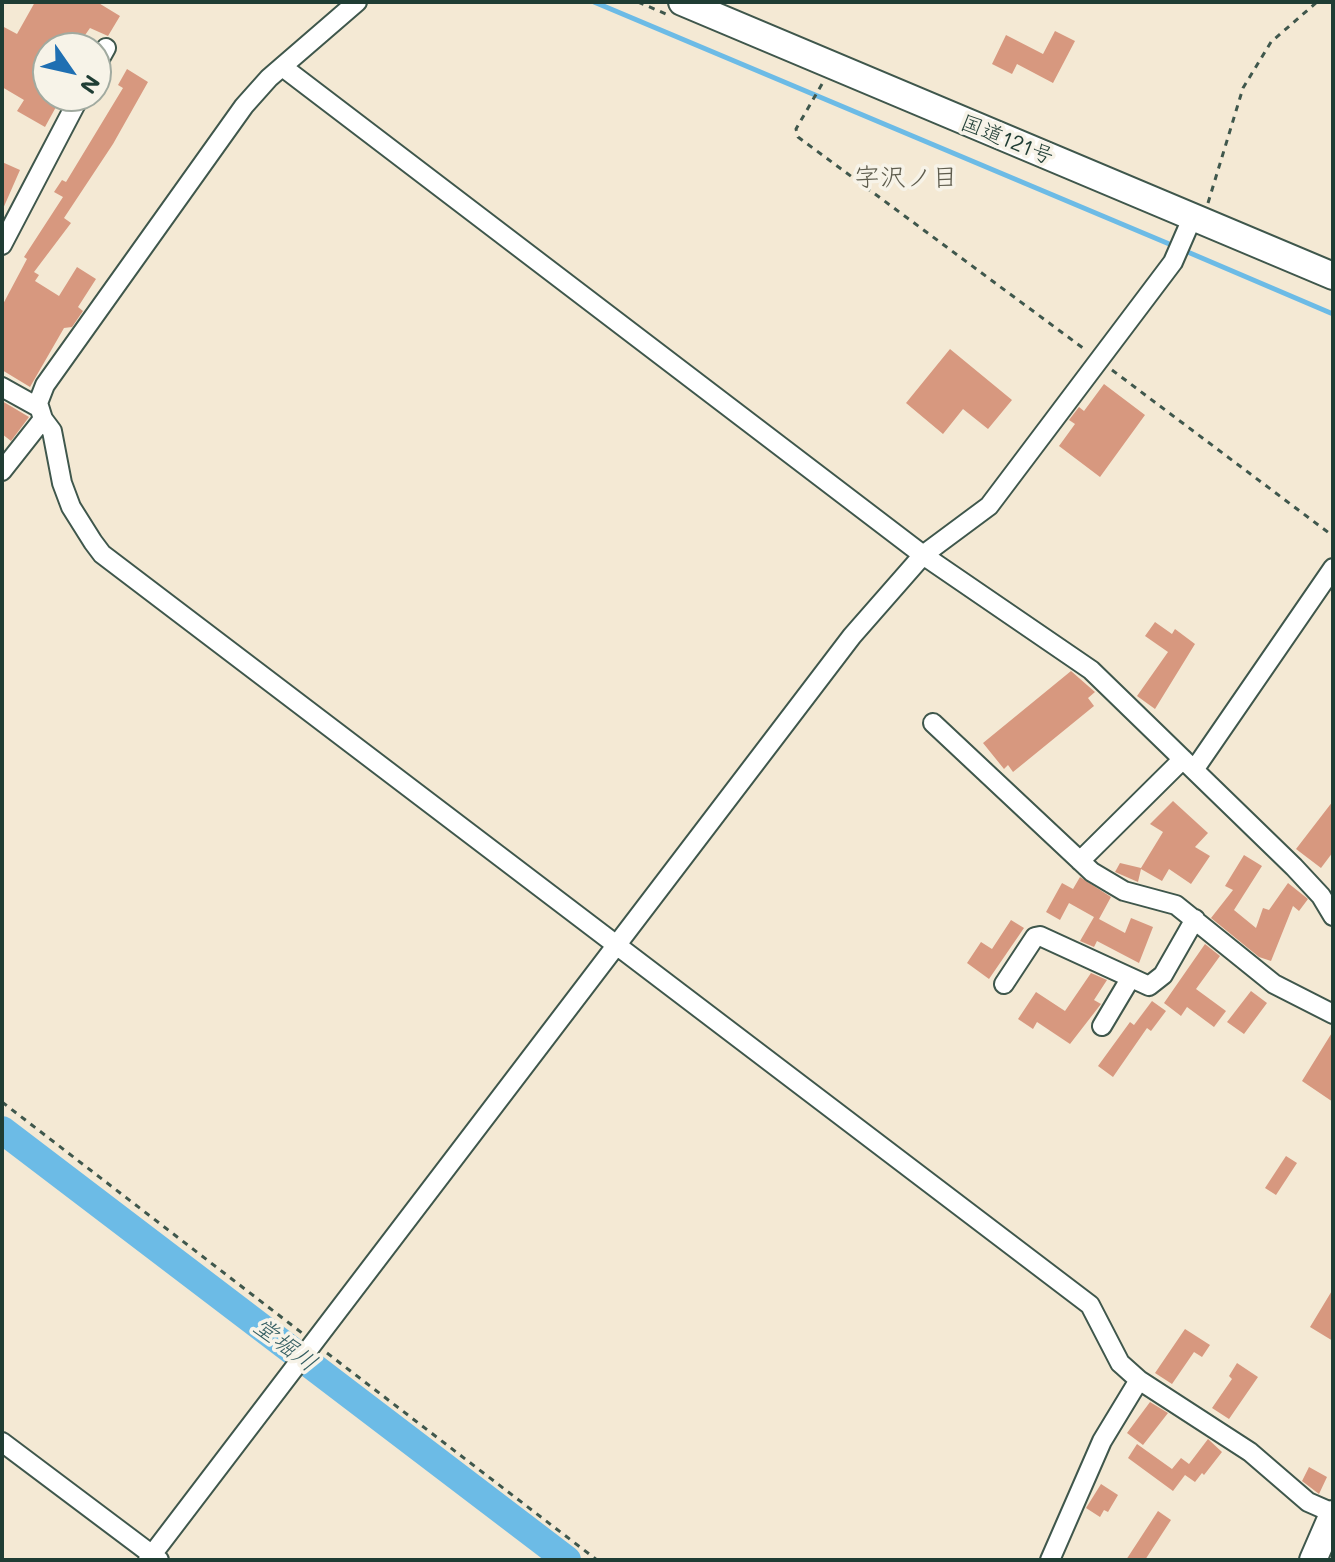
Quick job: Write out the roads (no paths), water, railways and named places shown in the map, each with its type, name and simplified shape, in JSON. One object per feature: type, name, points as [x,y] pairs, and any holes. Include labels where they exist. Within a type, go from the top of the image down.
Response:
[{"type":"highway","name":"国道121号","points":[[682,2],[1333,276]]},
{"type":"highway","points":[[1313,1560],[1333,1514]]},
{"type":"street","points":[[2,471],[41,411],[45,385],[244,106],[357,2]]},
{"type":"street","points":[[284,68],[923,555],[1091,670],[1321,896],[1333,916]]},
{"type":"street","points":[[2,245],[72,112]]},
{"type":"street","points":[[2,1442],[153,1558],[852,636],[923,555],[989,506],[1173,262],[1197,218]]},
{"type":"street","points":[[2,387],[41,411],[52,431],[55,460],[71,507],[102,554],[1090,1305],[1120,1363],[1139,1380],[1250,1452],[1308,1502],[1333,1514]]},
{"type":"street","points":[[1080,861],[1188,764],[1333,568]]},
{"type":"street","points":[[933,723],[1080,861],[1124,891],[1176,905],[1274,984],[1333,1014]]},
{"type":"street","points":[[1004,984],[1035,937],[1040,936],[1089,956],[1142,985],[1155,983],[1195,919]]},
{"type":"street","points":[[1102,1026],[1130,979]]},
{"type":"street","points":[[1050,1560],[1102,1441],[1139,1380]]},
{"type":"waterway","points":[[594,2],[1174,246]]},
{"type":"waterway","points":[[1183,250],[1333,314]]},
{"type":"waterway","name":"堂堀川","points":[[2,1130],[567,1560]]},
{"type":"district","name":"字沢ノ目","points":[[906,178]]}]
